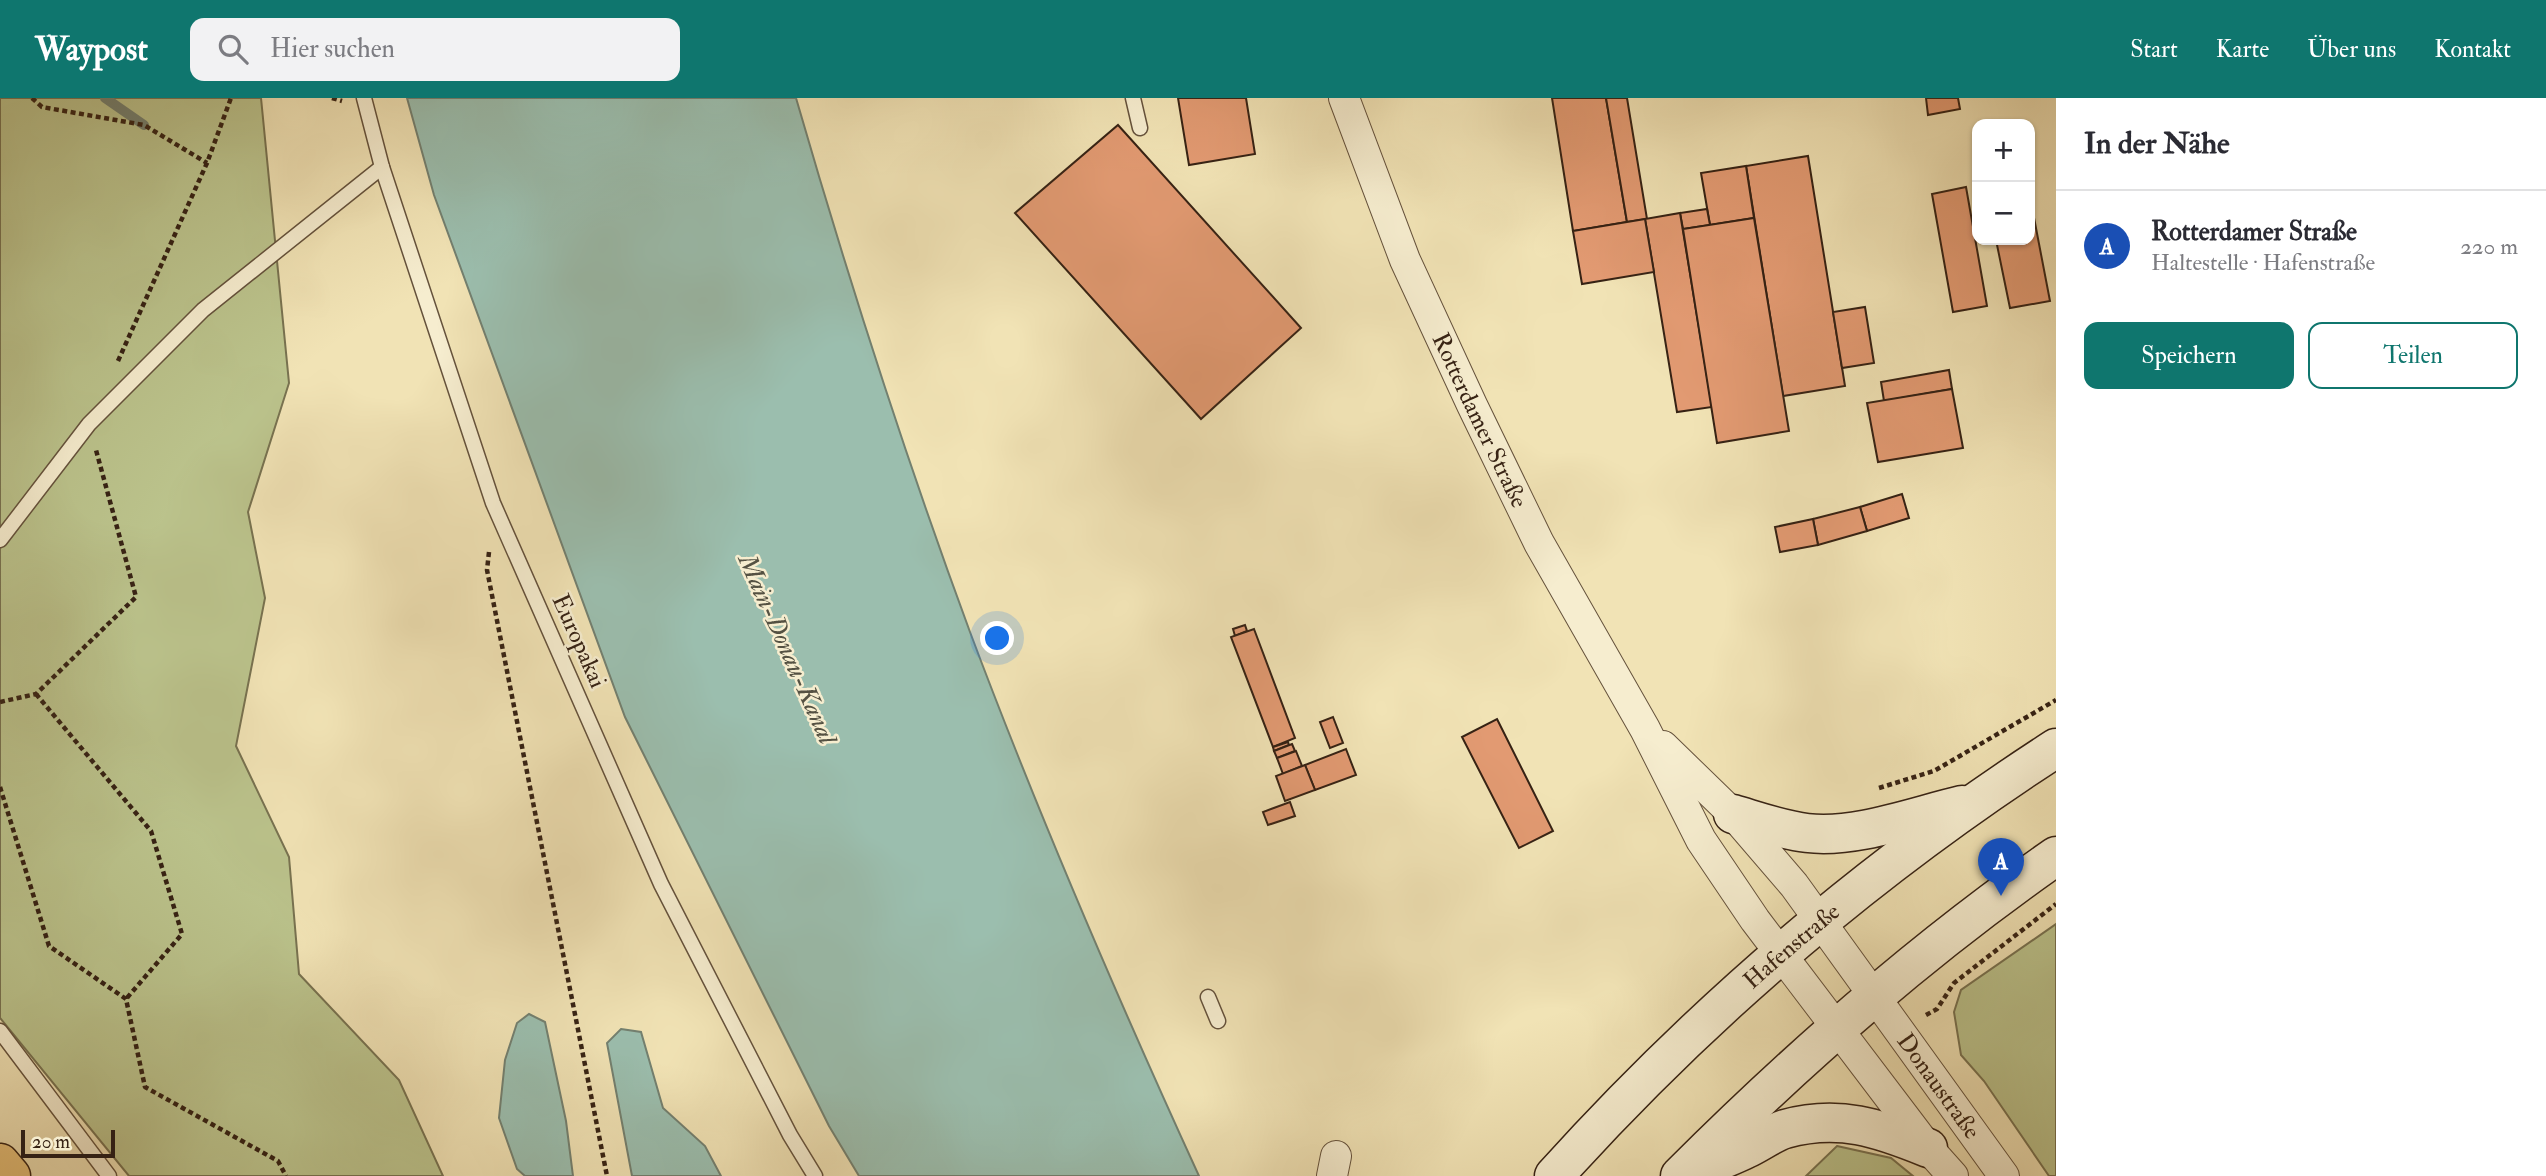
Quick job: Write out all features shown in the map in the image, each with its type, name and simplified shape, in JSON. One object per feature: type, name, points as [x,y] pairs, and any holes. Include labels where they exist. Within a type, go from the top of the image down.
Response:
[{"type":"highway","points":[[0,1163],[11,1176]]},
{"type":"main road","name":"Hafenstraße","points":[[1554,1176],[1673,1053],[1781,955],[1821,921],[1978,801],[2056,748]]},
{"type":"main road","points":[[1733,814],[1806,833],[1826,834],[1853,831],[1978,801]]},
{"type":"main road","points":[[1681,1176],[1732,1125],[1876,996],[1952,934],[2056,856]]},
{"type":"main road","points":[[1681,1176],[1744,1150],[1783,1130],[1836,1122],[1861,1125],[1893,1134],[1941,1162]]},
{"type":"street","name":"Rotterdamer Straße","points":[[1344,98],[1405,260],[1539,542],[1646,729],[1701,840],[1781,955]]},
{"type":"street","name":"Rotterdamer Straße","points":[[1646,729],[1765,849],[1876,996]]},
{"type":"street","name":"Donaustraße","points":[[1781,955],[1941,1162]]},
{"type":"street","name":"Donaustraße","points":[[1876,996],[2004,1176]]},
{"type":"lane","name":"Europakai","points":[[364,98],[382,167],[493,503],[661,884],[790,1135],[815,1176]]},
{"type":"lane","points":[[1133,98],[1140,128]]},
{"type":"lane","points":[[0,540],[89,424],[203,310],[382,167]]},
{"type":"lane","points":[[1208,997],[1218,1021]]},
{"type":"lane","points":[[0,1031],[108,1176]]},
{"type":"path","points":[[32,98],[42,107],[144,125],[207,163]]},
{"type":"path","points":[[117,362],[207,163],[232,98]]},
{"type":"path","points":[[0,702],[36,694],[136,597],[89,424]]},
{"type":"path","points":[[493,503],[487,570],[607,1176]]},
{"type":"path","points":[[36,694],[151,831],[182,934],[126,999]]},
{"type":"path","points":[[0,787],[49,946],[126,999],[145,1087],[278,1161],[286,1176]]},
{"type":"green space","points":[[0,98],[261,98],[289,383],[248,512],[265,598],[236,746],[289,857],[299,974],[399,1080],[443,1176],[129,1176],[0,1018]]},
{"type":"green space","points":[[2056,924],[2056,1176],[2049,1176],[1984,1081],[1961,1055],[1954,1012],[1961,990]]},
{"type":"green space","points":[[1837,1146],[1891,1158],[1913,1176],[1806,1176]]},
{"type":"water","name":"Main-Donau-Kanal","points":[[407,98],[796,98],[878,366],[970,632],[1080,906],[1199,1176],[859,1176],[829,1126],[625,717],[434,195]]},
{"type":"water","points":[[529,1014],[545,1022],[566,1121],[573,1176],[525,1176],[517,1169],[499,1118],[505,1060],[517,1023]]},
{"type":"water","points":[[621,1029],[641,1032],[663,1108],[705,1146],[721,1176],[632,1176],[607,1043]]},
{"type":"building","points":[[1178,98],[1246,98],[1255,154],[1189,165]]},
{"type":"building","points":[[1552,98],[1606,98],[1627,222],[1573,231]]},
{"type":"building","points":[[1606,98],[1627,98],[1647,219],[1627,222]]},
{"type":"building","points":[[1926,98],[1958,98],[1960,109],[1928,115]]},
{"type":"building","points":[[1118,125],[1301,328],[1201,419],[1015,213]]},
{"type":"building","points":[[1808,156],[1845,386],[1783,396],[1746,166]]},
{"type":"building","points":[[1746,166],[1754,218],[1710,225],[1701,173]]},
{"type":"building","points":[[1966,187],[1972,221],[1972,245],[1976,245],[1987,306],[1953,312],[1932,194]]},
{"type":"building","points":[[1707,209],[1710,225],[1683,229],[1680,213]]},
{"type":"building","points":[[1680,213],[1712,407],[1677,412],[1645,219]]},
{"type":"building","points":[[1754,218],[1789,431],[1717,443],[1683,229]]},
{"type":"building","points":[[1645,219],[1654,272],[1582,284],[1573,231]]},
{"type":"building","points":[[2035,223],[2050,301],[2010,308],[1997,245],[2035,245]]},
{"type":"building","points":[[1865,307],[1874,363],[1842,368],[1833,312]]},
{"type":"building","points":[[1949,370],[1952,389],[1884,401],[1881,382]]},
{"type":"building","points":[[1952,389],[1963,448],[1878,462],[1867,403]]},
{"type":"building","points":[[1902,494],[1909,518],[1867,531],[1860,507]]},
{"type":"building","points":[[1860,507],[1867,531],[1818,545],[1813,519]]},
{"type":"building","points":[[1813,519],[1818,545],[1780,552],[1775,527]]},
{"type":"building","points":[[1245,625],[1247,631],[1235,636],[1233,629]]},
{"type":"building","points":[[1254,629],[1295,738],[1273,747],[1231,637]]},
{"type":"building","points":[[1333,717],[1343,743],[1330,748],[1320,722]]},
{"type":"building","points":[[1497,719],[1553,831],[1519,848],[1462,737]]},
{"type":"building","points":[[1288,742],[1289,745],[1274,751],[1273,747]]},
{"type":"building","points":[[1292,744],[1295,751],[1277,758],[1274,751]]},
{"type":"building","points":[[1346,749],[1356,775],[1315,790],[1305,765]]},
{"type":"building","points":[[1296,751],[1302,766],[1283,774],[1277,758]]},
{"type":"building","points":[[1305,765],[1315,790],[1285,801],[1276,776]]},
{"type":"building","points":[[1290,802],[1295,816],[1268,825],[1263,812]]},
{"type":"waterway","points":[[105,98],[144,125]]},
{"type":"place","name":"Rotterdamer Straße","points":[[2001,896]]}]
